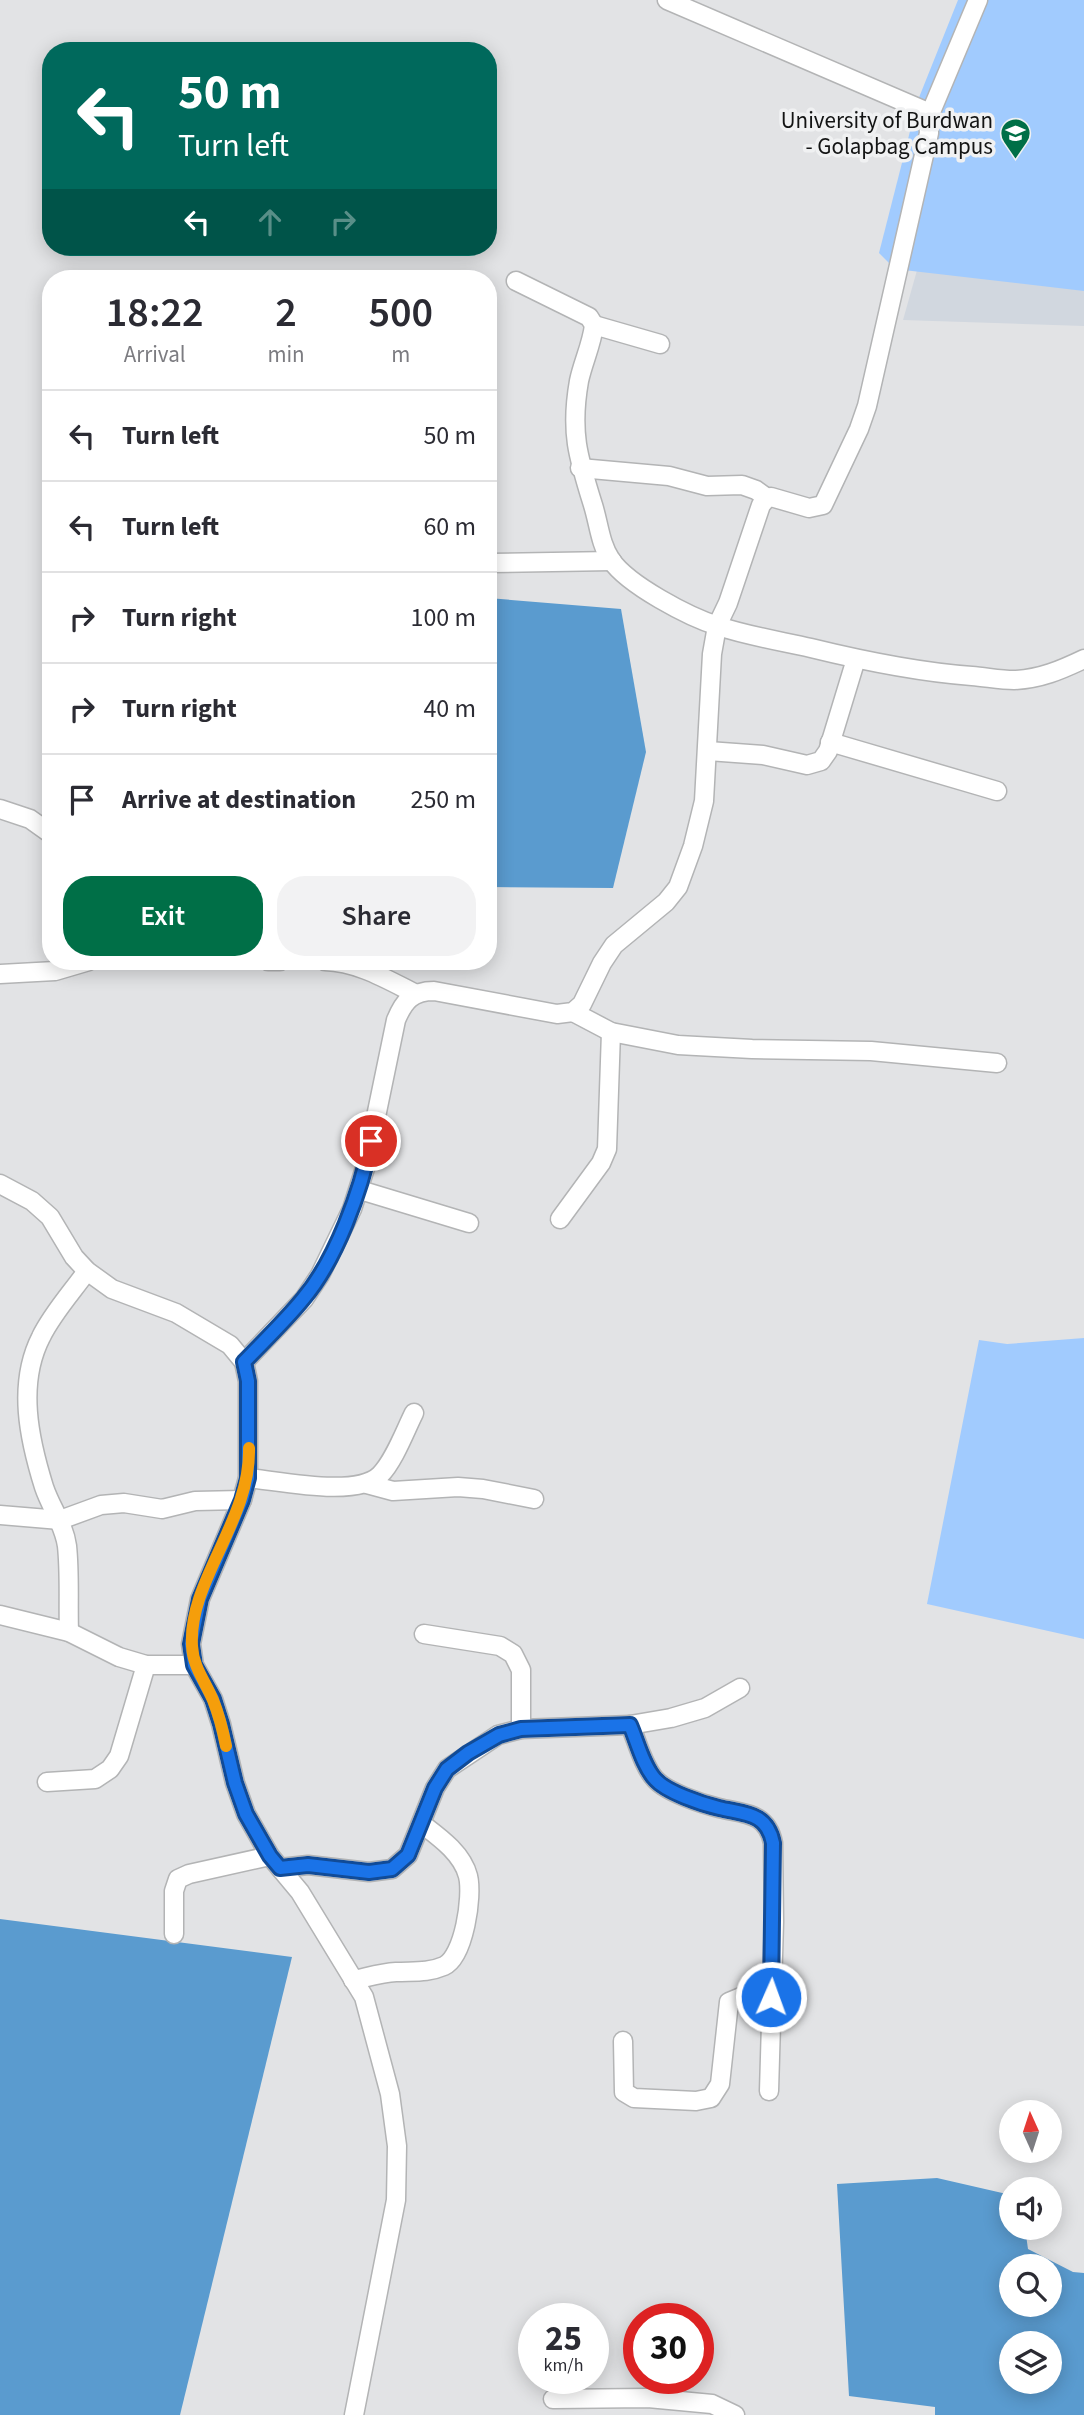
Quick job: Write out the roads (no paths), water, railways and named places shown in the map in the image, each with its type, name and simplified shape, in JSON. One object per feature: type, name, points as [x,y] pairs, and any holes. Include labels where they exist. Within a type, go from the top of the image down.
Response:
[{"type":"street","points":[[580,468],[669,476],[707,486],[742,485],[756,489],[766,498],[778,497],[809,508],[823,505],[859,429],[886,327],[929,133],[928,119],[923,110],[667,0]]},
{"type":"street","points":[[928,119],[978,0]]},
{"type":"street","points":[[516,281],[589,317],[594,325],[660,344]]},
{"type":"street","points":[[594,325],[579,382],[574,422],[575,442],[600,537],[612,561],[634,582],[660,599],[717,626],[926,673],[1013,680],[1039,677],[1084,659]]},
{"type":"street","points":[[244,1362],[304,1299],[320,1275],[360,1190],[396,1020],[403,1004],[416,994],[434,991],[557,1014],[572,1012],[582,1004],[614,945],[666,902],[678,887],[693,846],[704,801],[712,654],[717,626],[728,603],[761,505],[766,498]]},
{"type":"street","points":[[497,563],[612,561]]},
{"type":"street","points":[[708,751],[763,755],[807,765],[821,761],[830,743],[856,659]]},
{"type":"street","points":[[830,743],[997,791]]},
{"type":"street","points":[[0,809],[30,819],[42,828]]},
{"type":"street","points":[[0,974],[58,970]]},
{"type":"street","points":[[374,970],[416,994]]},
{"type":"street","points":[[572,1012],[611,1032],[678,1045],[871,1051],[997,1063]]},
{"type":"street","points":[[560,1219],[601,1163],[607,1149],[611,1032]]},
{"type":"street","points":[[0,1184],[32,1200],[50,1217],[74,1257],[87,1271],[112,1289],[176,1313],[230,1345],[244,1362],[248,1381],[248,1478],[242,1500],[200,1599],[191,1644],[194,1665],[213,1699],[246,1814],[275,1862],[300,1892],[364,1997],[390,2094],[397,2146],[396,2200],[354,2415]]},
{"type":"street","points":[[360,1190],[469,1223]]},
{"type":"street","points":[[69,1632],[67,1546],[32,1447],[27,1400],[30,1359],[42,1334],[87,1271]]},
{"type":"street","points":[[248,1478],[345,1488],[367,1484],[383,1473],[414,1413]]},
{"type":"street","points":[[367,1484],[393,1491],[457,1487],[483,1489],[534,1499]]},
{"type":"street","points":[[0,1515],[60,1520],[101,1505],[124,1503],[162,1509],[195,1501],[242,1500]]},
{"type":"street","points":[[0,1615],[69,1632],[118,1657],[146,1665],[194,1665]]},
{"type":"street","points":[[424,1634],[500,1646],[513,1654],[521,1670],[521,1729]]},
{"type":"street","points":[[47,1782],[95,1779],[110,1769],[119,1756],[146,1665]]},
{"type":"street","points":[[174,1934],[174,1891],[178,1880],[189,1874],[275,1862],[369,1872],[392,1869],[408,1855],[435,1788],[447,1769],[499,1735],[521,1729],[630,1725],[671,1718],[705,1708],[740,1688]]},
{"type":"street","points":[[630,1725],[653,1778],[665,1787],[716,1807],[752,1815],[766,1825],[771,1833],[774,1909],[769,2091]]},
{"type":"street","points":[[354,1980],[381,1973],[426,1972],[445,1966],[458,1954],[468,1908],[468,1876],[446,1842],[422,1824]]},
{"type":"street","points":[[623,2041],[624,2092],[634,2098],[696,2101],[711,2098],[720,2084],[729,2002],[740,1997],[771,1997]]},
{"type":"street","points":[[553,2399],[648,2399],[712,2404],[735,2415]]},
{"type":"place","name":"University of Burdwan - Golapbag Campus","points":[[1016,160]]}]
